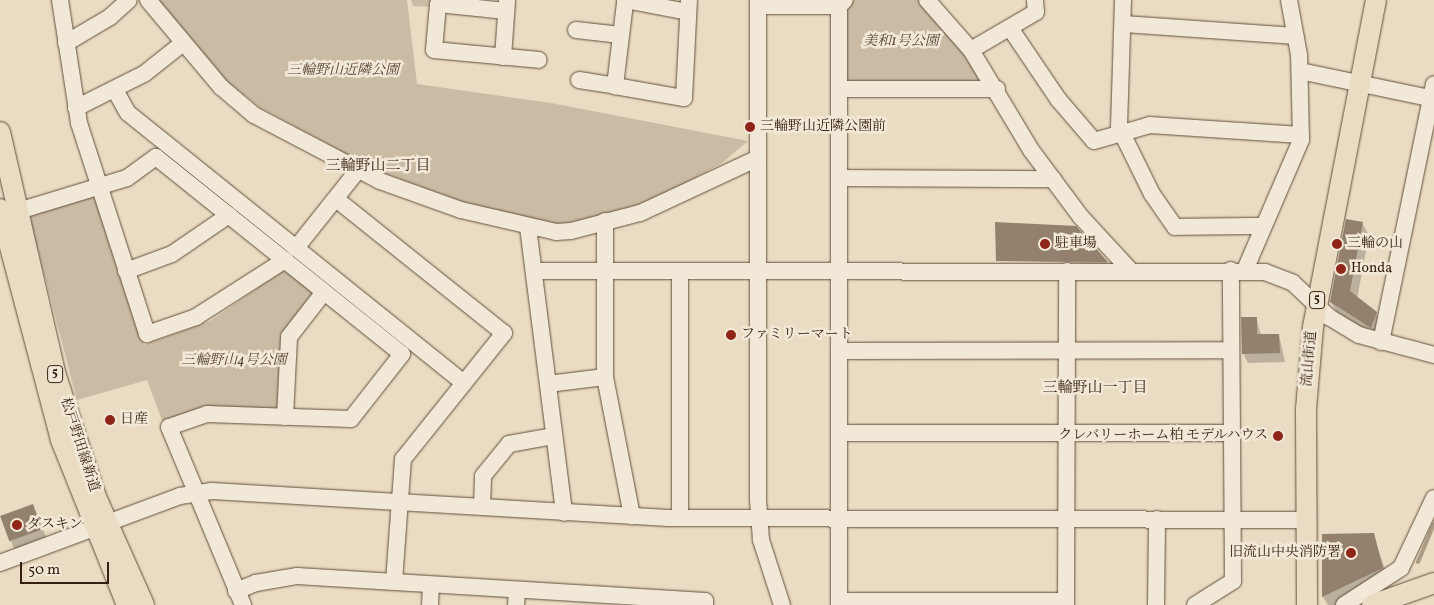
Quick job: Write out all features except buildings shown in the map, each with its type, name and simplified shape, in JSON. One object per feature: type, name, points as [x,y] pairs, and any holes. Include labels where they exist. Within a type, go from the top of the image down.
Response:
[{"type":"main road","name":"流山街道","points":[[1307,605],[1306,409],[1316,303],[1376,0]]},
{"type":"main road","name":"松戸野田線新道","points":[[0,132],[8,210],[44,388],[100,526],[127,605]]},
{"type":"main road","name":"松戸野田線新道","points":[[100,526],[144,605]]},
{"type":"main road","points":[[1372,605],[1434,583]]},
{"type":"street","points":[[60,0],[76,108],[146,334],[196,317],[290,254],[358,170]]},
{"type":"street","points":[[66,42],[110,18],[129,0]]},
{"type":"street","points":[[148,0],[221,87],[254,115],[358,170],[461,210],[556,232],[640,213],[758,158]]},
{"type":"street","points":[[928,0],[971,50],[1053,179],[1130,270]]},
{"type":"street","points":[[971,50],[1036,12],[1035,0]]},
{"type":"street","points":[[1123,0],[1121,135],[1175,227],[1263,226]]},
{"type":"street","points":[[1195,605],[1233,581],[1231,350],[1238,270],[1291,170],[1301,135],[1300,71],[1289,0]]},
{"type":"street","points":[[579,80],[684,98],[688,6],[625,1],[615,86]]},
{"type":"street","points":[[782,605],[763,548],[760,519],[758,3],[842,3],[839,89],[838,270],[840,433],[839,603],[1066,603],[1067,271]]},
{"type":"street","points":[[503,56],[507,6],[438,4],[434,50],[539,60]]},
{"type":"street","points":[[1124,24],[1296,36]]},
{"type":"street","points":[[1010,28],[1091,139],[1101,142],[1150,125],[1301,135]]},
{"type":"street","points":[[576,30],[621,35]]},
{"type":"street","points":[[76,108],[144,74],[183,42]]},
{"type":"street","points":[[1300,71],[1359,84],[1433,94],[1381,342]]},
{"type":"street","points":[[839,89],[997,89]]},
{"type":"street","points":[[115,90],[128,113],[290,254],[324,292],[402,354],[351,419],[207,414],[169,427],[193,493],[239,598],[269,579],[297,576],[431,585],[516,597],[705,601],[705,605]]},
{"type":"street","points":[[8,210],[128,178],[156,157],[229,215],[290,254],[464,383]]},
{"type":"street","points":[[840,178],[1053,179]]},
{"type":"street","points":[[336,199],[504,333],[403,459],[398,502],[394,582]]},
{"type":"street","points":[[126,271],[172,254],[229,215]]},
{"type":"street","points":[[605,221],[605,377],[632,516]]},
{"type":"street","points":[[528,227],[564,513]]},
{"type":"street","points":[[535,271],[1238,270],[1281,276],[1309,294],[1316,303],[1345,328],[1381,342],[1434,355]]},
{"type":"street","points":[[680,271],[680,518]]},
{"type":"street","points":[[285,417],[289,337],[324,292]]},
{"type":"street","points":[[839,351],[1231,350]]},
{"type":"street","points":[[548,384],[605,377]]},
{"type":"street","points":[[840,433],[1232,433]]},
{"type":"street","points":[[482,507],[483,476],[509,444],[554,436]]},
{"type":"street","points":[[0,563],[193,493],[232,491],[564,513],[680,518],[1306,520]]},
{"type":"street","points":[[1344,605],[1401,568],[1434,498]]},
{"type":"street","points":[[1156,605],[1157,519]]},
{"type":"street","points":[[430,605],[431,585]]},
{"type":"green space","name":"三輪野山近隣公園","points":[[157,0],[407,0],[417,84],[551,103],[748,141],[722,163],[657,199],[608,214],[559,225],[472,205],[378,171],[261,108],[224,79]]},
{"type":"green space","points":[[411,0],[433,0],[432,7],[413,6]]},
{"type":"green space","name":"美和1号公園","points":[[852,0],[922,0],[985,79],[982,85],[846,81],[847,4]]},
{"type":"green space","name":"三輪野山4号公園","points":[[91,195],[96,196],[144,345],[210,321],[281,272],[288,272],[312,291],[314,296],[283,336],[279,407],[163,423],[147,380],[77,400],[30,220],[33,212]]},
{"type":"waterway","points":[[1418,562],[1434,524]]},
{"type":"place","name":"三輪野山近隣公園前","points":[[750,127]]},
{"type":"place","name":"駐車場","points":[[1045,244]]},
{"type":"place","name":"三輪の山","points":[[1337,244]]},
{"type":"place","name":"Honda","points":[[1341,269]]},
{"type":"place","name":"ファミリーマート","points":[[731,335]]},
{"type":"place","name":"日産","points":[[110,420]]},
{"type":"place","name":"クレバリーホーム柏 モデルハウス","points":[[1278,436]]},
{"type":"place","name":"ダスキン","points":[[17,525]]},
{"type":"place","name":"旧流山中央消防署","points":[[1351,553]]},
{"type":"district","name":"三輪野山二丁目","points":[[378,167]]},
{"type":"district","name":"三輪野山一丁目","points":[[1095,389]]}]
